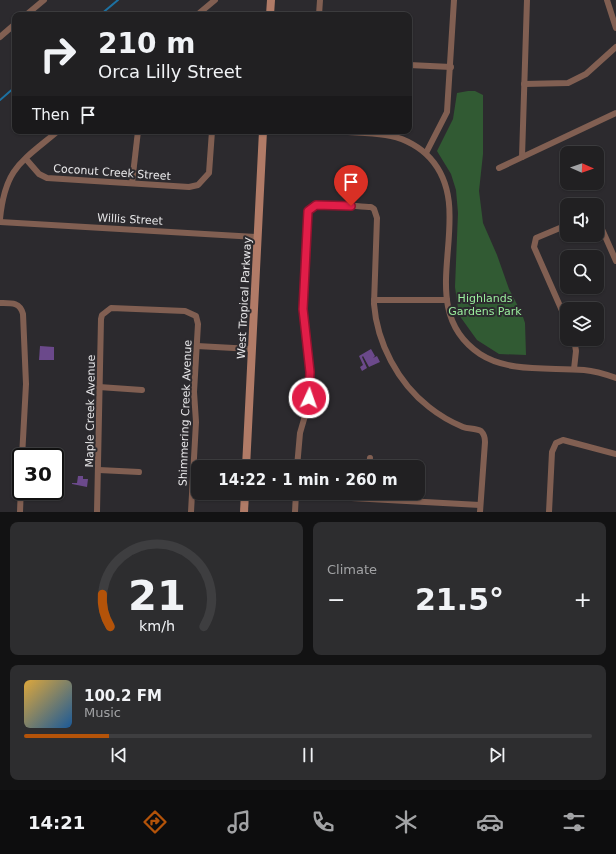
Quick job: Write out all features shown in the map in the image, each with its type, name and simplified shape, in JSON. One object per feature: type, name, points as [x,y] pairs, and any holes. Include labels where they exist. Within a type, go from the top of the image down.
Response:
[{"type":"main road","points":[[270,12],[271,0]]},
{"type":"main road","name":"West Tropical Parkway","points":[[246,460],[263,134]]},
{"type":"main road","points":[[244,512],[245,500]]},
{"type":"street","points":[[30,12],[44,0]]},
{"type":"street","points":[[202,12],[215,0]]},
{"type":"street","points":[[319,12],[320,0]]},
{"type":"street","points":[[426,153],[447,112],[451,68],[454,0]]},
{"type":"street","points":[[522,157],[527,0]]},
{"type":"street","points":[[607,0],[616,28]]},
{"type":"street","points":[[0,37],[12,27]]},
{"type":"street","points":[[524,84],[568,83],[586,74],[616,47]]},
{"type":"street","points":[[412,65],[451,68]]},
{"type":"street","points":[[499,168],[616,113]]},
{"type":"street","points":[[0,220],[2,196],[12,172],[54,134]]},
{"type":"street","points":[[132,183],[138,134]]},
{"type":"street","name":"Coconut Creek Street","points":[[26,158],[39,174],[47,178],[189,187],[198,185],[203,181],[210,170],[212,134]]},
{"type":"street","points":[[357,134],[391,136],[409,143],[426,153],[444,178],[449,198],[447,300],[451,320],[462,338],[480,354],[490,359],[511,365],[574,369],[596,372],[616,378]]},
{"type":"street","points":[[298,460],[300,433],[307,409],[311,385],[303,309],[307,217],[310,208],[320,205],[374,209],[377,218],[374,300],[375,316],[382,341],[402,379],[420,400],[437,413],[453,422],[477,430],[483,434],[485,442],[480,509],[402,500]]},
{"type":"street","name":"Willis Street","points":[[0,220],[258,237]]},
{"type":"street","points":[[560,228],[536,238],[535,242],[535,252],[560,307]]},
{"type":"street","points":[[604,234],[616,261]]},
{"type":"street","points":[[374,300],[447,300]]},
{"type":"street","points":[[0,303],[13,303],[20,307],[23,314],[26,384],[22,448]]},
{"type":"street","name":"Maple Creek Avenue","points":[[97,512],[101,319],[104,312],[110,308],[185,311],[196,316]]},
{"type":"street","name":"Shimmering Creek Avenue","points":[[191,512],[196,429],[194,392],[198,324],[196,316]]},
{"type":"street","points":[[197,346],[252,349]]},
{"type":"street","points":[[574,369],[575,346]]},
{"type":"street","points":[[99,387],[142,390]]},
{"type":"street","points":[[549,512],[552,452],[556,443],[563,440],[616,454]]},
{"type":"street","points":[[99,470],[139,472]]},
{"type":"street","points":[[20,500],[20,512]]},
{"type":"street","points":[[295,512],[296,500]]},
{"type":"green space","name":"Highlands Gardens Park","points":[[475,91],[483,95],[483,154],[479,191],[483,223],[497,255],[509,289],[525,323],[526,355],[499,354],[477,340],[459,315],[455,287],[458,213],[456,190],[451,174],[437,151],[453,119],[457,93]]},
{"type":"building","points":[[40,346],[54,347],[54,360],[39,360]]},
{"type":"building","points":[[371,349],[375,356],[373,358],[377,356],[380,362],[369,367],[363,356],[362,357],[367,368],[362,371],[360,367],[363,365],[359,356]]},
{"type":"building","points":[[78,476],[83,476],[83,479],[88,479],[87,487],[72,484],[77,483]]},
{"type":"waterway","points":[[104,12],[118,0]]},
{"type":"waterway","points":[[0,100],[12,90]]},
{"type":"route","points":[[309,398],[311,385],[303,309],[308,211],[316,205],[351,206]]}]
